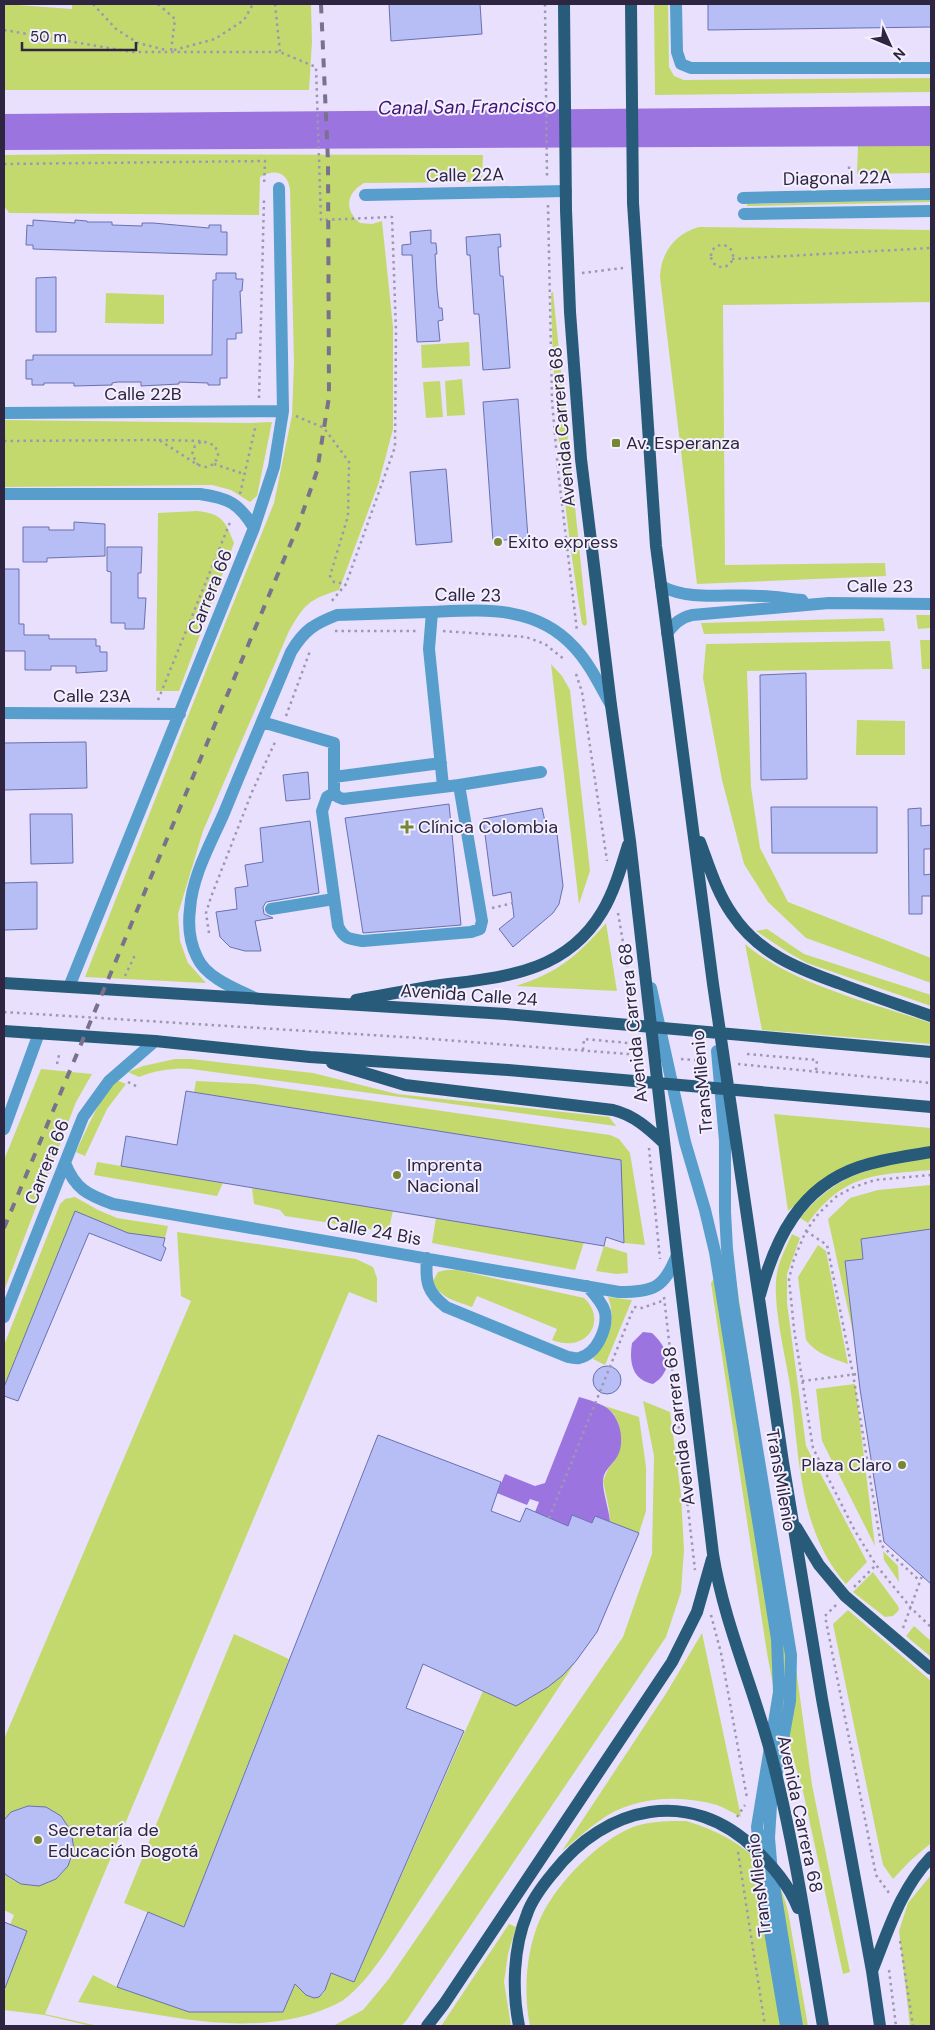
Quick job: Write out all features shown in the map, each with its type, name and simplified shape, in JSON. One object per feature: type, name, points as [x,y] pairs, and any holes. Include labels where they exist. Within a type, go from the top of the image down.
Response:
[{"type":"main road","name":"Avenida Carrera 68","points":[[564,4],[565,157],[569,275],[581,458],[610,705],[630,841],[713,1554],[718,1584],[730,1629],[773,1761],[807,1933],[823,2026]]},
{"type":"main road","points":[[631,10],[636,266],[656,546],[707,936],[792,1520],[822,1699],[872,1971],[880,2026]]},
{"type":"main road","points":[[692,821],[712,874],[727,906],[742,928],[760,945],[782,961],[804,971],[931,1016]]},
{"type":"main road","points":[[337,1004],[428,987],[512,975],[549,963],[585,933],[601,914],[617,880],[630,841]]},
{"type":"main road","name":"Avenida Calle 24","points":[[4,983],[506,1014],[928,1052]]},
{"type":"main road","points":[[4,1031],[155,1041],[310,1057],[508,1070],[926,1106]]},
{"type":"main road","points":[[310,1057],[405,1085],[613,1110],[625,1113],[635,1119],[664,1143]]},
{"type":"main road","points":[[759,1300],[769,1263],[778,1242],[791,1220],[814,1194],[835,1179],[859,1167],[931,1152]]},
{"type":"main road","points":[[792,1520],[819,1565],[845,1596],[931,1668]]},
{"type":"main road","points":[[427,2026],[444,2004],[672,1662],[697,1612],[713,1554]]},
{"type":"main road","points":[[519,2026],[515,2006],[515,1973],[519,1942],[527,1914],[542,1886],[563,1860],[588,1837],[626,1817],[651,1810],[688,1812],[719,1823],[734,1832],[761,1856],[786,1885],[796,1903],[807,1933]]},
{"type":"main road","points":[[872,1971],[906,1890],[918,1871],[931,1857]]},
{"type":"street","points":[[631,10],[637,4]]},
{"type":"street","points":[[676,4],[676,52],[681,64],[691,68],[706,70],[931,68]]},
{"type":"street","name":"Carrera 66","points":[[69,987],[254,528],[274,468],[283,411],[279,188]]},
{"type":"street","name":"Calle 22A","points":[[365,195],[566,191]]},
{"type":"street","name":"Diagonal 22A","points":[[743,198],[931,194]]},
{"type":"street","name":"Diagonal 22A","points":[[744,214],[931,210]]},
{"type":"street","name":"Calle 22B","points":[[4,413],[283,411]]},
{"type":"street","points":[[4,494],[200,494],[218,497],[237,506],[247,516],[254,528]]},
{"type":"street","name":"Calle 23","points":[[661,586],[670,591],[691,596],[759,596],[829,603],[931,604]]},
{"type":"street","name":"Calle 23","points":[[667,633],[675,623],[684,617],[692,615],[829,603]]},
{"type":"street","name":"Calle 23","points":[[315,623],[337,615],[489,610],[518,614],[536,620],[555,631],[574,647],[593,673],[610,705]]},
{"type":"street","points":[[432,612],[429,649],[443,786]]},
{"type":"street","points":[[257,999],[216,977],[205,969],[197,959],[190,932],[190,908],[194,887],[207,853],[291,652],[301,636],[315,623]]},
{"type":"street","name":"Calle 23A","points":[[4,713],[180,714]]},
{"type":"street","points":[[262,722],[334,743],[334,792],[343,799],[460,785],[541,772]]},
{"type":"street","points":[[334,777],[441,763]]},
{"type":"street","points":[[334,792],[327,797],[322,811],[338,926],[342,935],[348,939],[363,941],[471,932],[480,929],[482,921],[460,785]]},
{"type":"street","points":[[271,909],[334,899]]},
{"type":"street","name":"TransMilenio","points":[[707,936],[725,1141],[724,1212],[729,1304],[777,1639],[779,1692],[757,1827],[762,1890],[786,2026]]},
{"type":"street","name":"TransMilenio","points":[[642,948],[685,1142],[729,1304],[791,1655],[790,1701],[771,1805],[769,1838],[772,1873],[797,2026]]},
{"type":"street","points":[[4,1129],[40,1033]]},
{"type":"street","name":"Carrera 66","points":[[4,1317],[83,1117],[109,1081],[155,1041]]},
{"type":"street","name":"Calle 24 Bis","points":[[65,1163],[75,1184],[92,1196],[113,1204],[619,1292],[632,1292],[653,1288],[663,1283]]},
{"type":"street","points":[[663,1283],[677,1255]]},
{"type":"street","points":[[427,1258],[426,1272],[430,1293],[446,1308],[568,1357],[579,1358],[587,1355],[603,1334],[605,1313],[602,1304],[587,1286]]},
{"type":"path","points":[[93,4],[116,29],[138,43],[171,51],[215,39],[244,20],[253,4]]},
{"type":"path","points":[[158,4],[174,19],[171,51]]},
{"type":"path","points":[[275,4],[280,52]]},
{"type":"path","points":[[545,4],[548,277],[552,401],[558,470],[578,629]]},
{"type":"path","points":[[4,30],[132,52],[280,52],[316,67],[321,220],[392,217],[396,331],[395,447],[346,584],[315,623]]},
{"type":"path","points":[[4,164],[265,161],[259,411],[237,506],[152,713]]},
{"type":"path","points":[[849,164],[849,196]]},
{"type":"path","points":[[732,259],[730,249],[724,246],[714,248],[711,254],[712,261],[717,266],[724,266],[732,259],[931,248]]},
{"type":"path","points":[[548,277],[636,266]]},
{"type":"path","points":[[283,411],[324,428],[349,462],[348,516],[330,576],[334,582],[346,584]]},
{"type":"path","points":[[159,440],[198,465],[206,467],[214,464],[244,474]]},
{"type":"path","points":[[4,441],[159,440],[202,442],[211,443],[217,448],[218,457],[214,464]]},
{"type":"path","points":[[198,465],[192,454],[195,446],[202,442]]},
{"type":"path","points":[[329,635],[336,631],[430,630],[526,636],[545,644],[571,665]]},
{"type":"path","points":[[209,932],[206,914],[210,897],[252,792],[282,728],[309,652],[314,644]]},
{"type":"path","points":[[574,670],[582,692],[608,863]]},
{"type":"path","points":[[124,976],[134,954]]},
{"type":"path","points":[[4,1012],[583,1050],[584,1039],[641,1045]]},
{"type":"path","points":[[747,1054],[817,1060],[816,1071]]},
{"type":"path","points":[[57,1064],[59,1055]]},
{"type":"path","points":[[868,1076],[931,1083]]},
{"type":"path","points":[[123,1079],[138,1087]]},
{"type":"path","points":[[649,1152],[694,1567]]},
{"type":"path","points":[[931,1175],[875,1180],[854,1186],[837,1196],[819,1213],[806,1230],[794,1259],[789,1279],[794,1329],[814,1448],[859,1538],[876,1565],[910,1608],[931,1627]]},
{"type":"path","points":[[806,1230],[827,1245],[853,1374],[881,1545],[920,1581]]},
{"type":"path","points":[[549,1518],[634,1307],[642,1308],[665,1300]]},
{"type":"path","points":[[802,1381],[858,1374]]},
{"type":"path","points":[[898,1641],[922,1576]]},
{"type":"path","points":[[710,1614],[721,1653],[748,1802]]},
{"type":"path","points":[[825,1616],[876,1875]]},
{"type":"path","points":[[738,1851],[766,2026]]},
{"type":"path","points":[[899,1939],[913,2026]]},
{"type":"path","points":[[888,1970],[896,2026]]},
{"type":"green space","points":[[4,4],[72,9],[72,4],[311,4],[312,42],[309,90],[4,90]]},
{"type":"green space","points":[[654,4],[668,4],[669,67],[674,76],[684,80],[931,78],[931,92],[655,95]]},
{"type":"green space","points":[[858,146],[931,146],[931,173],[857,174]]},
{"type":"green space","points":[[4,155],[483,155],[482,182],[364,183],[354,192],[349,202],[351,213],[360,223],[372,224],[382,221],[393,327],[393,429],[379,482],[339,590],[308,604],[289,631],[203,831],[178,914],[180,941],[188,963],[206,983],[85,977],[274,503],[292,415],[294,363],[290,189],[286,178],[279,173],[265,174],[260,177],[259,215],[9,213],[4,206]]},
{"type":"green space","points":[[931,200],[931,202],[747,206],[747,204]]},
{"type":"green space","points":[[699,227],[931,230],[931,302],[723,305],[725,565],[885,563],[886,576],[697,584],[660,277],[663,260],[671,245],[683,234]]},
{"type":"green space","points":[[553,292],[587,624],[585,626],[582,624],[560,459],[552,335],[551,293]]},
{"type":"green space","points":[[106,293],[164,295],[164,324],[105,323]]},
{"type":"green space","points":[[469,342],[470,366],[422,368],[421,345]]},
{"type":"green space","points":[[462,379],[465,415],[447,416],[445,381]]},
{"type":"green space","points":[[440,381],[443,417],[426,418],[423,382]]},
{"type":"green space","points":[[5,420],[272,422],[257,496],[250,502],[231,490],[212,485],[4,487]]},
{"type":"green space","points":[[197,511],[212,514],[222,520],[234,543],[179,691],[156,691],[158,513]]},
{"type":"green space","points":[[916,615],[931,615],[931,628],[918,629]]},
{"type":"green space","points":[[883,618],[885,631],[704,634],[701,623]]},
{"type":"green space","points":[[920,640],[931,640],[931,669],[922,669]]},
{"type":"green space","points":[[890,641],[893,669],[747,671],[751,787],[760,848],[788,902],[931,958],[931,983],[806,938],[768,902],[744,864],[722,780],[703,678],[706,644]]},
{"type":"green space","points":[[551,664],[562,676],[570,690],[590,871],[579,904]]},
{"type":"green space","points":[[857,720],[905,721],[905,755],[856,755]]},
{"type":"green space","points":[[606,923],[617,991],[516,986],[544,975],[566,962]]},
{"type":"green space","points":[[767,929],[804,954],[931,995],[931,1006],[807,963],[756,931]]},
{"type":"green space","points":[[745,944],[764,958],[809,981],[859,1000],[931,1023],[931,1044],[762,1030]]},
{"type":"green space","points":[[175,1059],[191,1059],[313,1073],[397,1094],[609,1117],[616,1126],[191,1069],[165,1070],[139,1077],[128,1072],[143,1066]]},
{"type":"green space","points":[[41,1069],[92,1074],[76,1102],[4,1291],[4,1160]]},
{"type":"green space","points":[[116,1080],[126,1084],[107,1109],[85,1156],[76,1152],[99,1106]]},
{"type":"green space","points":[[196,1081],[254,1084],[610,1135],[619,1139],[630,1153],[645,1245],[624,1243],[620,1160],[194,1092]]},
{"type":"green space","points":[[774,1114],[931,1128],[931,1146],[862,1160],[823,1182],[788,1211]]},
{"type":"green space","points":[[931,1157],[931,1170],[893,1173],[862,1180],[835,1194],[808,1223],[800,1218],[829,1190],[859,1174],[875,1168]]},
{"type":"green space","points":[[97,1162],[223,1183],[217,1196],[94,1175]]},
{"type":"green space","points":[[931,1185],[931,1229],[861,1239],[863,1259],[845,1261],[854,1337],[828,1219],[850,1198],[878,1190]]},
{"type":"green space","points":[[252,1188],[393,1211],[388,1232],[285,1216],[280,1210],[254,1204]]},
{"type":"green space","points":[[75,1197],[117,1218],[168,1226],[165,1238],[128,1233],[75,1212],[4,1387],[4,1345],[60,1204],[65,1199]]},
{"type":"green space","points":[[436,1218],[584,1242],[575,1270],[432,1243]]},
{"type":"green space","points":[[177,1232],[356,1259],[373,1267],[377,1278],[377,1303],[349,1292],[45,2014],[98,2026],[91,2026],[44,2015],[4,2010],[4,1990],[27,1931],[10,1925],[14,1915],[4,1910],[4,1872],[13,1880],[30,1885],[42,1885],[50,1882],[62,1873],[71,1858],[73,1843],[69,1829],[60,1817],[48,1809],[34,1806],[19,1809],[4,1820],[4,1739],[191,1301],[181,1296]]},
{"type":"green space","points":[[792,1234],[800,1238],[787,1274],[787,1303],[806,1446],[867,1562],[846,1584],[830,1562],[818,1538],[809,1513],[803,1487],[776,1297],[778,1268]]},
{"type":"green space","points":[[818,1245],[826,1251],[848,1364],[819,1352],[806,1340],[798,1277]]},
{"type":"green space","points":[[604,1246],[627,1253],[628,1273],[616,1274],[596,1271]]},
{"type":"green space","points":[[457,1270],[584,1298],[591,1307],[594,1325],[584,1339],[564,1343],[552,1340],[557,1329],[477,1296],[472,1307],[454,1301],[444,1295],[433,1281],[438,1272]]},
{"type":"green space","points":[[735,1274],[791,1632],[812,1785],[850,1972],[843,1974],[802,1787],[776,1701],[767,1653],[711,1283],[715,1277]]},
{"type":"green space","points":[[608,1297],[632,1300],[605,1365],[593,1359],[603,1345],[610,1330],[612,1314]]},
{"type":"green space","points":[[855,1384],[875,1546],[822,1441],[816,1389]]},
{"type":"green space","points":[[643,1401],[670,1412],[681,1495],[684,1550],[681,1592],[666,1637],[406,2021],[401,2026],[333,2026],[363,2010],[388,1980],[623,1637],[652,1554],[654,1456]]},
{"type":"green space","points":[[605,1406],[639,1417],[646,1467],[646,1511],[639,1533],[610,1522],[603,1481],[608,1469],[617,1457],[619,1425],[614,1414]]},
{"type":"green space","points":[[883,1551],[898,1566],[899,1582],[884,1560]]},
{"type":"green space","points":[[873,1572],[898,1606],[899,1610],[893,1616],[885,1617],[853,1592]]},
{"type":"green space","points":[[848,1610],[931,1681],[931,1843],[893,1879],[883,1865],[833,1624]]},
{"type":"green space","points":[[914,1626],[931,1641],[931,1657],[906,1636]]},
{"type":"green space","points":[[702,1633],[741,1817],[720,1806],[704,1802],[676,1799],[647,1801],[620,1809],[608,1815],[562,1851],[667,1692]]},
{"type":"green space","points":[[234,1634],[289,1659],[184,1927],[124,1903]]},
{"type":"green space","points":[[576,1661],[385,1953],[360,1985],[342,2001],[300,2017],[256,2023],[210,2022],[78,2002],[93,1975],[117,1987],[190,2012],[283,2012],[297,1980],[306,1995],[314,1998],[323,1993],[326,1982],[321,1969],[354,1982],[483,1691],[516,1706],[548,1687]]},
{"type":"green space","points":[[686,1821],[714,1831],[739,1845],[762,1864],[780,1888],[788,1914],[808,2026],[530,2026],[526,1985],[529,1957],[541,1917],[557,1891],[568,1877],[593,1853],[620,1833],[646,1824]]},
{"type":"green space","points":[[931,1875],[931,2026],[910,2026],[899,1931],[908,1903]]},
{"type":"green space","points":[[509,1924],[516,1927],[508,1954],[504,1982],[511,2026],[441,2026]]},
{"type":"shaded area","points":[[931,106],[931,146],[4,150],[4,114]]},
{"type":"shaded area","points":[[643,1332],[652,1333],[666,1352],[667,1366],[665,1372],[653,1384],[640,1379],[632,1363],[632,1343]]},
{"type":"shaded area","points":[[579,1397],[598,1403],[610,1410],[618,1422],[621,1444],[617,1457],[607,1470],[603,1480],[610,1522],[595,1516],[592,1523],[572,1515],[568,1526],[535,1512],[539,1502],[530,1499],[527,1505],[497,1493],[505,1474],[535,1486],[545,1483]]},
{"type":"building","points":[[389,4],[480,4],[482,34],[391,41]]},
{"type":"building","points":[[708,4],[931,4],[931,27],[708,30]]},
{"type":"building","points":[[33,220],[75,223],[75,220],[112,222],[112,225],[142,226],[142,223],[153,223],[209,228],[209,225],[221,225],[221,232],[227,232],[227,255],[33,249],[33,245],[26,245],[27,225],[33,226]]},
{"type":"building","points":[[431,230],[431,243],[436,243],[437,290],[439,308],[442,308],[443,320],[438,321],[440,341],[417,342],[412,255],[402,255],[402,245],[411,244],[410,232]]},
{"type":"building","points":[[500,234],[501,247],[498,247],[500,276],[503,276],[510,368],[483,370],[479,314],[474,314],[470,255],[467,255],[466,237]]},
{"type":"building","points":[[216,273],[236,273],[236,279],[243,279],[242,291],[240,291],[242,333],[236,333],[236,339],[227,339],[227,378],[220,378],[220,385],[179,382],[179,384],[141,386],[141,382],[118,382],[112,383],[112,385],[74,386],[74,383],[44,383],[44,385],[32,385],[32,379],[26,379],[26,360],[33,360],[33,355],[212,355],[213,280],[216,280]]},
{"type":"building","points":[[56,277],[56,332],[36,332],[36,278]]},
{"type":"building","points":[[518,399],[528,538],[493,541],[483,402]]},
{"type":"building","points":[[446,469],[452,542],[416,545],[410,472]]},
{"type":"building","points":[[74,522],[105,524],[105,556],[47,558],[47,562],[23,562],[23,527],[49,527],[49,530],[74,530]]},
{"type":"building","points":[[107,547],[142,547],[141,573],[138,573],[138,598],[146,598],[144,629],[125,629],[125,623],[111,623],[111,572],[107,571]]},
{"type":"building","points":[[4,569],[19,569],[19,624],[24,624],[24,635],[49,635],[49,639],[96,639],[96,646],[100,646],[100,652],[107,652],[107,671],[76,673],[76,666],[51,666],[51,670],[25,670],[25,651],[4,651]]},
{"type":"building","points":[[806,673],[807,779],[761,780],[760,675]]},
{"type":"building","points":[[86,742],[87,788],[4,790],[4,743]]},
{"type":"building","points":[[308,772],[310,799],[286,801],[283,775]]},
{"type":"building","points":[[449,804],[461,925],[363,933],[345,818]]},
{"type":"building","points":[[771,807],[877,807],[877,853],[772,853]]},
{"type":"building","points":[[542,808],[546,826],[556,825],[563,886],[559,904],[553,913],[513,947],[499,929],[514,917],[511,892],[493,896],[483,819]]},
{"type":"building","points":[[921,808],[921,826],[931,825],[931,849],[924,849],[924,875],[931,874],[931,896],[922,896],[922,914],[909,914],[908,809]]},
{"type":"building","points":[[30,814],[72,814],[73,863],[31,864]]},
{"type":"building","points":[[310,821],[319,893],[266,902],[263,907],[264,914],[273,918],[255,921],[261,951],[245,951],[230,947],[220,937],[216,912],[237,909],[235,888],[248,886],[245,865],[263,862],[260,828]]},
{"type":"building","points":[[37,882],[37,929],[4,930],[4,883]]},
{"type":"building","name":"Imprenta Nacional","points":[[186,1091],[621,1160],[624,1243],[606,1237],[604,1246],[121,1166],[126,1136],[177,1145]]},
{"type":"building","points":[[75,1211],[128,1233],[165,1238],[163,1246],[166,1248],[161,1261],[89,1233],[18,1401],[4,1396],[4,1387]]},
{"type":"building","name":"Plaza Claro","points":[[931,1229],[931,1584],[884,1542],[860,1389],[845,1261],[863,1259],[861,1239]]},
{"type":"building","points":[[607,1366],[617,1370],[621,1380],[617,1390],[607,1394],[597,1390],[593,1380],[597,1370]]},
{"type":"building","points":[[378,1435],[501,1482],[491,1511],[520,1522],[526,1508],[568,1526],[572,1515],[592,1523],[595,1516],[639,1533],[597,1632],[576,1661],[563,1675],[548,1687],[516,1706],[423,1664],[406,1708],[464,1731],[354,1982],[331,1973],[325,1990],[319,1997],[314,1998],[306,1995],[295,1984],[283,2012],[189,2012],[117,1987],[148,1912],[184,1927]]},
{"type":"building","name":"Secretaría de Educación Bogotá","points":[[28,1806],[46,1807],[61,1816],[71,1831],[74,1849],[68,1866],[56,1879],[39,1886],[21,1884],[4,1872],[4,1820],[11,1812]]},
{"type":"building","points":[[4,1922],[27,1931],[5,1988],[4,1988]]},
{"type":"railway","points":[[4,1228],[298,526],[317,471],[329,397],[328,161],[321,4]]},
{"type":"place","name":"Av. Esperanza","points":[[616,443]]},
{"type":"place","name":"Exito express","points":[[498,542]]},
{"type":"place","name":"Clínica Colombia","points":[[407,827]]},
{"type":"place","name":"Imprenta Nacional","points":[[397,1175]]},
{"type":"place","name":"Plaza Claro","points":[[902,1465]]},
{"type":"place","name":"Secretaría de Educación Bogotá","points":[[38,1840]]},
{"type":"water label","name":"Canal San Francisco","points":[[467,106]]}]
